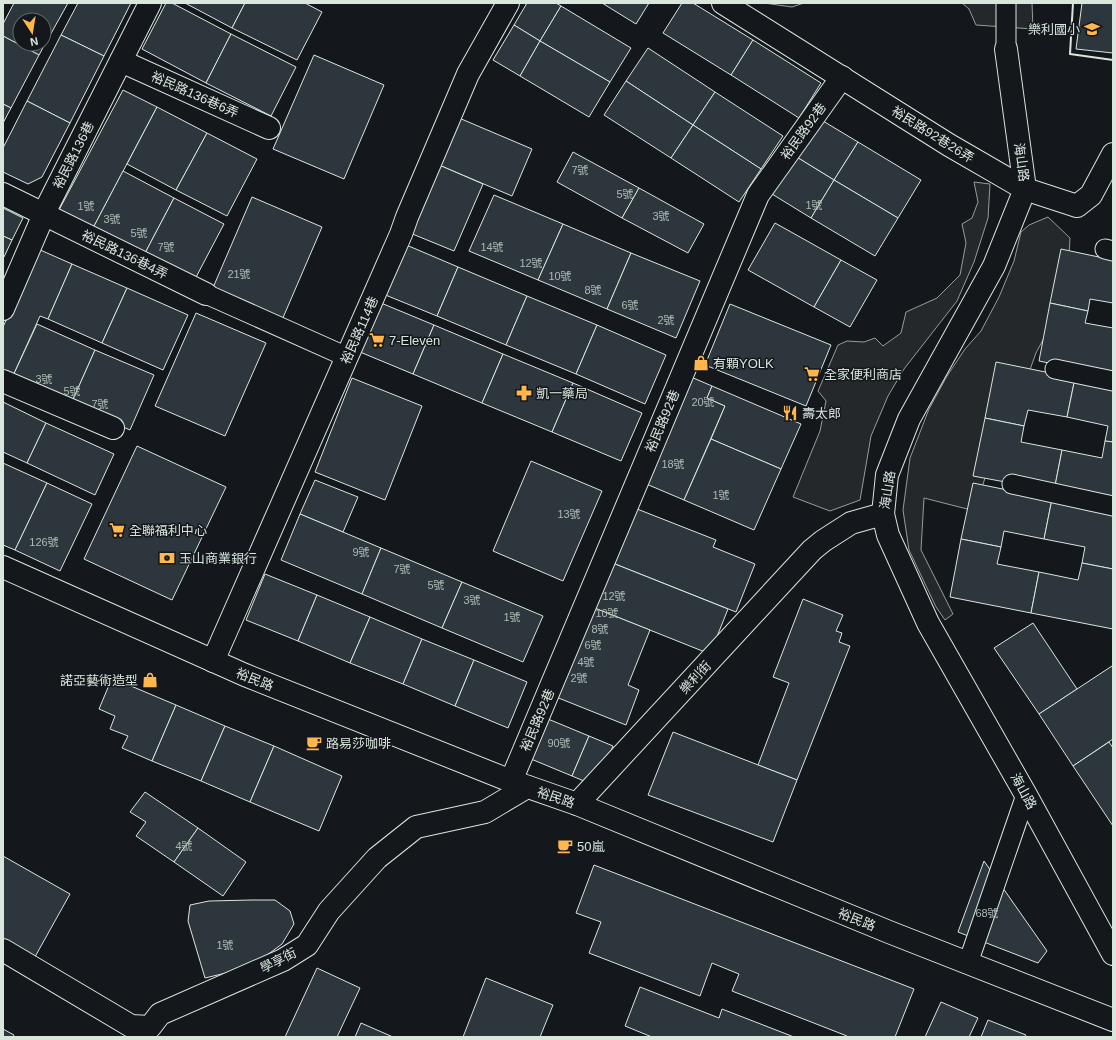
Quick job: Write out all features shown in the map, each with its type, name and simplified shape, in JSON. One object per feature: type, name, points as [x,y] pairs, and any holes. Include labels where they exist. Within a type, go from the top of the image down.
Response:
[{"type":"street","name":"裕民路136巷","points":[[3,310],[44,215],[150,3]]},
{"type":"street","name":"裕民路114巷","points":[[213,661],[408,218],[407,217],[468,74],[508,3]]},
{"type":"street","name":"裕民路92巷26弄","points":[[723,3],[949,145],[1025,189]]},
{"type":"street","points":[[1006,3],[1006,49]]},
{"type":"street","name":"海山路","points":[[1006,49],[1025,189],[994,266],[909,419],[887,475],[883,514],[888,535],[928,623],[1026,795],[1113,954]]},
{"type":"street","name":"裕民路136巷6弄","points":[[121,61],[269,128]]},
{"type":"street","name":"裕民路92巷","points":[[519,784],[758,196],[842,78]]},
{"type":"street","points":[[1025,189],[1077,206],[1091,196],[1113,154]]},
{"type":"street","name":"裕民路136巷4弄","points":[[3,194],[206,294]]},
{"type":"street","points":[[206,294],[347,357]]},
{"type":"street","points":[[1056,369],[1113,381]]},
{"type":"street","points":[[3,381],[113,428]]},
{"type":"street","points":[[1012,484],[1113,506]]},
{"type":"street","name":"樂利街","points":[[578,804],[812,550],[851,523],[883,514]]},
{"type":"street","name":"裕民路","points":[[3,567],[252,678],[519,784],[578,804],[889,932],[1113,1020]]},
{"type":"street","name":"學享街","points":[[3,950],[131,1026],[150,1027],[160,1014],[283,960],[307,945],[329,911],[377,858],[416,827],[485,812],[519,784]]},
{"type":"street","points":[[968,963],[1026,795]]},
{"type":"shaded area","points":[[764,3],[804,3],[792,7]]},
{"type":"shaded area","points":[[962,3],[1032,3],[1033,29],[976,25],[969,9]]},
{"type":"shaded area","points":[[974,182],[990,184],[988,218],[974,262],[957,301],[904,369],[888,396],[871,436],[860,500],[830,511],[793,497],[820,431],[826,401],[818,391],[838,345],[847,341],[864,342],[875,338],[883,346],[901,333],[906,312],[937,298],[960,275],[966,243],[962,224],[972,218],[978,202]]},
{"type":"shaded area","points":[[1048,217],[1070,238],[1069,256],[1045,336],[1036,353],[1027,378],[997,438],[975,511],[924,498],[921,550],[953,614],[945,620],[936,607],[909,550],[903,510],[910,458],[929,409],[947,376],[965,349],[981,331],[999,297],[1014,261],[1021,232],[1029,225]]},
{"type":"building","points":[[14,3],[68,3],[52,32],[52,12],[12,12],[12,41],[3,36],[3,24]]},
{"type":"building","points":[[78,3],[131,3],[104,56],[61,35]]},
{"type":"building","points":[[166,3],[172,3],[231,34],[206,83],[142,49]]},
{"type":"building","points":[[185,3],[245,3],[232,28]]},
{"type":"building","points":[[245,3],[305,3],[322,12],[297,60],[232,28]]},
{"type":"building","points":[[527,3],[556,3],[561,6],[540,41],[514,25]]},
{"type":"building","points":[[602,3],[649,3],[636,24]]},
{"type":"building","points":[[682,3],[693,3],[753,40],[731,75],[663,33]]},
{"type":"building","name":"樂利國小","points":[[1082,3],[1113,3],[1113,53],[1076,49]]},
{"type":"building","points":[[561,6],[631,48],[610,82],[540,41]]},
{"type":"building","points":[[514,25],[540,41],[520,76],[493,60]]},
{"type":"building","points":[[231,34],[296,67],[271,116],[206,83]]},
{"type":"building","points":[[61,35],[104,56],[70,123],[27,101]]},
{"type":"building","points":[[3,36],[12,41],[12,52],[33,52],[39,55],[11,108],[3,104]]},
{"type":"building","points":[[753,40],[821,83],[799,118],[731,75]]},
{"type":"building","points":[[540,41],[610,82],[589,117],[520,76]]},
{"type":"building","points":[[648,48],[715,92],[693,125],[626,81]]},
{"type":"building","points":[[33,52],[41,52],[39,55]]},
{"type":"building","points":[[314,55],[384,85],[344,179],[273,149]]},
{"type":"building","points":[[626,81],[693,125],[671,158],[604,115]]},
{"type":"building","points":[[123,90],[157,107],[93,228],[59,210]]},
{"type":"building","points":[[715,92],[783,136],[761,169],[693,125]]},
{"type":"building","points":[[27,101],[70,123],[42,177],[28,184],[3,172],[3,148]]},
{"type":"building","points":[[3,104],[11,108],[3,123]]},
{"type":"building","points":[[157,107],[207,133],[176,190],[127,164]]},
{"type":"building","points":[[459,118],[532,149],[512,196],[439,165]]},
{"type":"building","points":[[818,118],[858,142],[834,180],[795,156]]},
{"type":"building","points":[[693,125],[761,169],[739,202],[671,158]]},
{"type":"building","points":[[207,133],[257,159],[227,216],[176,190]]},
{"type":"building","points":[[858,142],[921,180],[898,218],[834,180]]},
{"type":"building","points":[[573,152],[639,188],[622,218],[557,182]]},
{"type":"building","points":[[795,156],[834,180],[811,218],[772,194]]},
{"type":"building","points":[[439,165],[483,184],[454,251],[410,233]]},
{"type":"building","points":[[123,171],[174,198],[144,255],[93,228]]},
{"type":"building","points":[[834,180],[898,218],[875,256],[811,218]]},
{"type":"building","points":[[639,188],[704,224],[688,253],[622,218]]},
{"type":"building","points":[[494,195],[563,224],[538,280],[469,251]]},
{"type":"building","points":[[252,197],[322,227],[282,320],[212,290]]},
{"type":"building","points":[[174,198],[224,224],[194,281],[144,255]]},
{"type":"building","points":[[3,208],[23,218],[12,240],[3,236]]},
{"type":"building","points":[[775,223],[841,260],[814,307],[748,270]]},
{"type":"building","points":[[563,224],[631,253],[607,309],[538,280]]},
{"type":"building","points":[[3,236],[12,240],[4,257],[3,257]]},
{"type":"building","points":[[404,244],[458,267],[437,316],[383,294]]},
{"type":"building","points":[[38,249],[72,264],[48,319],[40,316],[12,378],[3,374],[3,327]]},
{"type":"building","points":[[1061,249],[1113,260],[1113,303],[1090,299],[1088,311],[1050,303]]},
{"type":"building","points":[[631,253],[700,281],[676,338],[607,309]]},
{"type":"building","points":[[841,260],[877,280],[850,327],[814,307]]},
{"type":"building","points":[[72,264],[127,288],[102,343],[48,319]]},
{"type":"building","points":[[458,267],[527,296],[506,345],[437,316]]},
{"type":"building","points":[[127,288],[188,315],[163,370],[102,343]]},
{"type":"building","points":[[527,296],[597,325],[576,374],[506,345]]},
{"type":"building","points":[[381,303],[434,325],[413,374],[360,352]]},
{"type":"building","points":[[1050,303],[1088,311],[1085,323],[1113,328],[1113,376],[1039,361]]},
{"type":"building","points":[[730,304],[831,345],[806,406],[705,365]]},
{"type":"building","points":[[196,313],[266,343],[225,436],[155,406]]},
{"type":"building","points":[[37,324],[95,350],[71,404],[12,378]]},
{"type":"building","points":[[434,325],[503,354],[482,403],[413,374]]},
{"type":"building","points":[[597,325],[666,355],[645,404],[576,374]]},
{"type":"building","points":[[95,350],[154,375],[130,430],[71,404]]},
{"type":"building","points":[[503,354],[573,383],[552,432],[482,403]]},
{"type":"building","points":[[996,362],[1075,378],[1067,417],[1028,410],[1024,426],[985,418]]},
{"type":"building","points":[[691,377],[712,386],[707,398],[725,406],[684,500],[644,483]]},
{"type":"building","points":[[352,378],[422,406],[385,500],[315,472]]},
{"type":"building","points":[[1075,378],[1113,385],[1113,442],[1105,441],[1108,426],[1067,417]]},
{"type":"building","points":[[573,383],[642,413],[621,461],[552,432]]},
{"type":"building","points":[[712,386],[801,424],[781,469],[711,439],[725,406],[707,398]]},
{"type":"building","points":[[3,402],[46,423],[27,463],[3,452]]},
{"type":"building","points":[[985,418],[1024,426],[1021,442],[1062,450],[1054,491],[973,476]]},
{"type":"building","points":[[46,423],[114,454],[95,495],[27,463]]},
{"type":"building","points":[[711,439],[781,469],[754,530],[684,500]]},
{"type":"building","points":[[1105,441],[1113,442],[1113,503],[1054,491],[1062,450],[1102,458]]},
{"type":"building","points":[[137,446],[226,487],[172,600],[84,559]]},
{"type":"building","points":[[531,461],[602,491],[563,581],[493,551]]},
{"type":"building","points":[[3,463],[47,483],[15,550],[3,545]]},
{"type":"building","points":[[315,480],[358,497],[343,532],[300,514]]},
{"type":"building","points":[[47,483],[92,504],[60,571],[15,550]]},
{"type":"building","points":[[973,483],[1052,499],[1044,539],[1004,531],[1001,547],[961,539]]},
{"type":"building","points":[[1052,499],[1113,511],[1113,569],[1082,563],[1085,547],[1044,539]]},
{"type":"building","points":[[632,507],[716,540],[713,547],[755,564],[736,612],[610,562]]},
{"type":"building","points":[[300,514],[381,548],[362,594],[281,560]]},
{"type":"building","points":[[961,539],[1001,547],[997,564],[1039,572],[1031,613],[950,597]]},
{"type":"building","points":[[381,548],[462,582],[442,628],[362,594]]},
{"type":"building","points":[[610,562],[728,609],[710,654],[592,607]]},
{"type":"building","points":[[1082,563],[1113,569],[1113,629],[1031,613],[1039,572],[1078,580]]},
{"type":"building","points":[[265,574],[317,595],[298,641],[246,620]]},
{"type":"building","points":[[462,582],[543,616],[523,662],[442,628]]},
{"type":"building","points":[[317,595],[370,617],[350,663],[298,641]]},
{"type":"building","points":[[803,599],[843,615],[836,631],[842,633],[839,642],[850,646],[797,780],[758,765],[789,683],[773,677]]},
{"type":"building","points":[[592,607],[650,630],[628,685],[639,690],[626,725],[556,697]]},
{"type":"building","points":[[370,617],[422,639],[403,684],[350,663]]},
{"type":"building","points":[[1033,623],[1077,689],[1039,714],[994,648]]},
{"type":"building","points":[[422,639],[474,660],[455,706],[403,684]]},
{"type":"building","points":[[474,660],[527,682],[508,728],[455,706]]},
{"type":"building","points":[[1112,666],[1113,739],[1073,766],[1039,714]]},
{"type":"building","points":[[112,678],[176,705],[152,761],[122,748],[128,736],[110,729],[115,716],[99,709]]},
{"type":"building","points":[[176,705],[225,726],[201,781],[152,761]]},
{"type":"building","points":[[548,719],[589,736],[572,776],[531,759]]},
{"type":"building","points":[[225,726],[274,746],[250,802],[201,781]]},
{"type":"building","points":[[673,732],[797,780],[773,842],[648,795]]},
{"type":"building","points":[[589,736],[613,746],[596,786],[572,776]]},
{"type":"building","points":[[1109,742],[1113,748],[1113,826],[1073,766]]},
{"type":"building","points":[[274,746],[342,776],[319,831],[250,802]]},
{"type":"building","points":[[145,792],[198,828],[174,862],[136,836],[146,822],[130,812]]},
{"type":"building","points":[[198,828],[246,862],[223,896],[174,862]]},
{"type":"building","points":[[3,856],[70,894],[31,964],[3,948]]},
{"type":"building","points":[[984,861],[1047,951],[1038,963],[958,932]]},
{"type":"building","points":[[594,865],[914,989],[895,1037],[847,1037],[732,991],[739,974],[712,963],[700,996],[589,953],[601,922],[576,913]]},
{"type":"building","points":[[275,900],[290,911],[294,924],[282,944],[263,958],[226,973],[205,978],[188,921],[190,905],[209,901]]},
{"type":"building","points":[[317,968],[360,988],[337,1037],[285,1037]]},
{"type":"building","points":[[486,978],[553,1005],[540,1037],[463,1037]]},
{"type":"building","points":[[640,987],[719,1018],[722,1009],[794,1037],[652,1037],[625,1026]]},
{"type":"building","points":[[941,1002],[978,1018],[969,1037],[925,1037]]},
{"type":"building","points":[[988,1020],[1026,1035],[1025,1037],[981,1037]]},
{"type":"building","points":[[361,1023],[393,1037],[355,1037]]},
{"type":"building","points":[[3,1029],[14,1035],[13,1037],[3,1037]]},
{"type":"wall","points":[[1073,3],[1070,54],[1113,60]]},
{"type":"place","name":"樂利國小","points":[[1092,29]]},
{"type":"place","name":"7-Eleven","points":[[377,340]]},
{"type":"place","name":"有顆YOLK","points":[[701,363]]},
{"type":"place","name":"全家便利商店","points":[[812,374]]},
{"type":"place","name":"凱一藥局","points":[[524,393]]},
{"type":"place","name":"壽太郎","points":[[790,413]]},
{"type":"place","name":"全聯福利中心","points":[[117,530]]},
{"type":"place","name":"玉山商業銀行","points":[[167,558]]},
{"type":"place","name":"諾亞藝術造型","points":[[150,680]]},
{"type":"place","name":"路易莎咖啡","points":[[314,743]]},
{"type":"place","name":"50嵐","points":[[565,846]]}]
